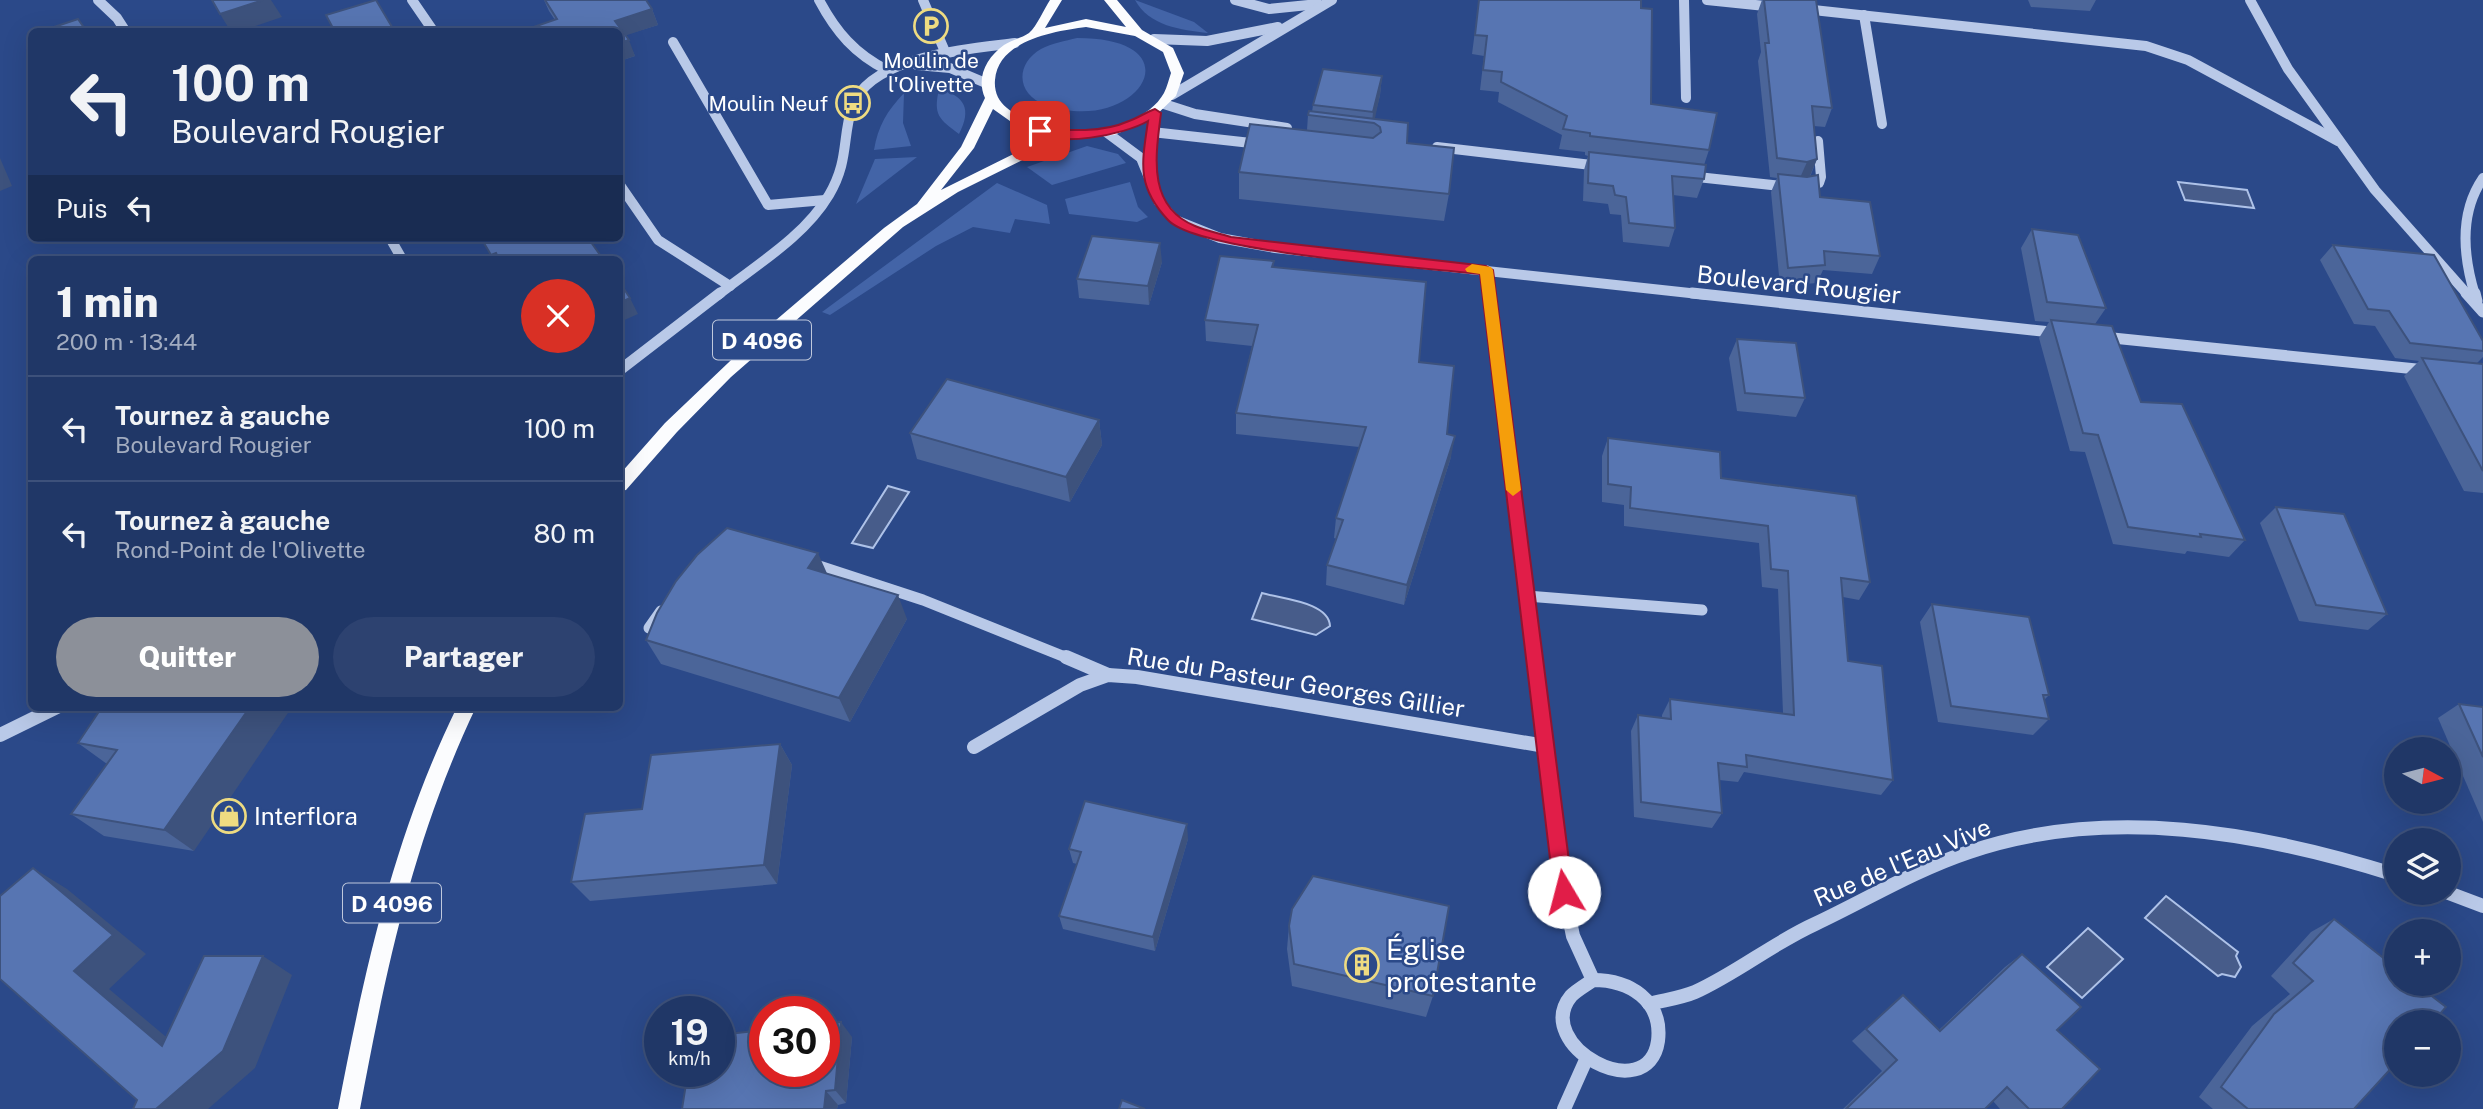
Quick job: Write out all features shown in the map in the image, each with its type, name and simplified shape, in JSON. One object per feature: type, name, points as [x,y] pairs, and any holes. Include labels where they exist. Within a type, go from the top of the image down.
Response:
[{"type":"main road","points":[[1035,33],[1056,0]]},
{"type":"main road","points":[[1110,0],[1137,31]]},
{"type":"main road","points":[[1086,23],[1113,25],[1137,31],[1154,39],[1168,51],[1177,65],[1178,80],[1164,104],[1133,124],[1106,132],[1065,134],[1040,131],[1019,123],[1002,112],[992,99],[988,84],[991,69],[1000,55],[1015,43],[1035,33],[1086,23]]},
{"type":"main road","name":"D 4096","points":[[917,211],[967,148],[992,99]]},
{"type":"main road","name":"D 4096","points":[[623,481],[643,457],[733,365],[917,211],[1000,165],[1065,134]]},
{"type":"main road","name":"D 4096","points":[[349,1109],[379,948],[412,832],[449,741],[465,711]]},
{"type":"street","points":[[98,0],[123,28]]},
{"type":"street","points":[[412,0],[431,28]]},
{"type":"street","points":[[819,0],[831,24],[851,48],[863,59],[887,70]]},
{"type":"street","points":[[923,0],[946,54]]},
{"type":"street","points":[[1235,0],[1269,9],[1331,1]]},
{"type":"street","points":[[1684,0],[1686,98]]},
{"type":"street","points":[[1707,0],[1785,8]]},
{"type":"street","points":[[2250,0],[2288,69],[2375,190],[2481,309]]},
{"type":"street","points":[[1164,104],[1289,24],[1331,1]]},
{"type":"street","points":[[1798,9],[2129,43],[2161,50],[2188,60],[2339,141]]},
{"type":"street","points":[[1864,15],[1882,124]]},
{"type":"street","points":[[1154,39],[1228,39],[1289,24]]},
{"type":"street","points":[[673,42],[768,205],[825,200]]},
{"type":"street","points":[[623,368],[730,286],[810,220],[825,200],[845,157],[853,103],[862,86],[887,70],[946,54],[1015,43]]},
{"type":"street","points":[[906,65],[950,68],[988,84]]},
{"type":"street","points":[[1164,104],[1195,114],[1299,130]]},
{"type":"street","name":"Boulevard Rougier","points":[[1148,169],[1152,132],[1164,104]]},
{"type":"street","name":"Boulevard Rougier","points":[[1106,132],[1132,148],[1148,169],[1162,207],[1173,219],[1202,234],[1231,241],[2074,334]]},
{"type":"street","points":[[1152,132],[1278,146]]},
{"type":"street","points":[[1676,174],[1800,188],[1812,186],[1819,183],[1821,177],[1818,141]]},
{"type":"street","points":[[1432,146],[1608,167]]},
{"type":"street","points":[[2481,309],[2472,287],[2464,221],[2469,198],[2483,178]]},
{"type":"street","points":[[623,189],[658,240],[730,286]]},
{"type":"street","points":[[1486,270],[1564,892],[1573,936],[1593,980]]},
{"type":"street","points":[[2088,335],[2442,372]]},
{"type":"street","points":[[800,560],[851,574],[982,622],[1108,675]]},
{"type":"street","points":[[1527,596],[1702,610]]},
{"type":"street","points":[[649,628],[669,597]]},
{"type":"street","name":"Rue du Pasteur Georges Gillier","points":[[974,747],[1080,685],[1108,675],[1138,677],[1545,746]]},
{"type":"street","points":[[0,735],[49,711]]},
{"type":"street","name":"Rue de l'Eau Vive","points":[[1648,1004],[1693,993],[1802,930],[1969,852],[2028,835],[2127,827],[2201,833],[2330,856],[2384,872]]},
{"type":"street","points":[[2461,898],[2483,906]]},
{"type":"street","points":[[1593,980],[1623,983],[1638,992],[1648,1004],[1659,1034],[1651,1060],[1641,1069],[1622,1074],[1599,1070],[1574,1050],[1567,1037],[1565,1008],[1570,996],[1580,986],[1593,980]]},
{"type":"street","points":[[1564,1109],[1586,1062]]},
{"type":"shaded area","points":[[1135,0],[1194,22],[1208,33],[1177,28],[1157,21],[1141,9]]},
{"type":"shaded area","points":[[1077,38],[1115,42],[1137,53],[1145,68],[1142,84],[1128,98],[1107,108],[1079,111],[1046,105],[1036,100],[1024,87],[1023,71],[1027,63],[1045,47]]},
{"type":"shaded area","points":[[939,89],[955,95],[964,105],[965,117],[959,134],[939,116]]},
{"type":"shaded area","points":[[904,93],[903,123],[911,146],[874,150],[884,119]]},
{"type":"shaded area","points":[[1087,146],[1118,154],[1126,163],[1052,185],[1027,167]]},
{"type":"shaded area","points":[[917,157],[856,204],[875,159]]},
{"type":"shaded area","points":[[1130,182],[1138,207],[1148,217],[1137,222],[1069,214],[1065,199]]},
{"type":"shaded area","points":[[2178,182],[2247,190],[2254,208],[2185,200]]},
{"type":"shaded area","points":[[997,183],[1047,205],[1050,224],[1015,219],[1010,233],[973,227],[936,246],[830,315],[822,312]]},
{"type":"shaded area","points":[[888,486],[909,492],[873,548],[852,543]]},
{"type":"shaded area","points":[[1262,593],[1313,607],[1328,618],[1330,626],[1316,635],[1252,619]]},
{"type":"shaded area","points":[[2166,896],[2238,952],[2236,956],[2241,967],[2235,977],[2222,974],[2218,976],[2145,918]]},
{"type":"shaded area","points":[[2088,928],[2123,959],[2082,998],[2047,967]]},
{"type":"building","points":[[212,0],[263,0],[220,14]]},
{"type":"building","points":[[376,0],[393,28],[333,28],[326,15]]},
{"type":"building","points":[[545,0],[646,0],[652,9],[615,21],[620,28],[531,28],[557,19]]},
{"type":"building","points":[[1479,0],[1641,0],[1641,8],[1652,9],[1651,104],[1717,113],[1709,150],[1590,136],[1590,133],[1563,129],[1567,116],[1501,82],[1502,72],[1483,70],[1487,36],[1475,35]]},
{"type":"building","points":[[1764,0],[1816,0],[1832,108],[1812,106],[1817,159],[1807,162],[1777,158],[1765,43],[1769,43]]},
{"type":"building","points":[[78,19],[84,28],[51,28]]},
{"type":"building","points":[[1323,69],[1382,76],[1373,112],[1313,105]]},
{"type":"building","points":[[1309,111],[1408,123],[1407,143],[1454,148],[1449,194],[1239,172],[1250,124],[1373,138],[1381,132],[1380,127],[1374,123],[1308,115]]},
{"type":"building","points":[[1589,152],[1706,165],[1704,179],[1672,176],[1675,228],[1629,223],[1626,197],[1615,195],[1613,186],[1588,183]]},
{"type":"building","points":[[1778,174],[1807,177],[1818,175],[1820,197],[1870,202],[1880,256],[1824,251],[1825,265],[1788,268]]},
{"type":"building","points":[[2032,229],[2078,235],[2106,308],[2047,302]]},
{"type":"building","points":[[1092,236],[1160,243],[1148,286],[1077,279]]},
{"type":"building","points":[[483,242],[591,242],[601,256],[498,256],[496,253],[491,255]]},
{"type":"building","points":[[2333,245],[2434,255],[2483,341],[2483,351],[2410,343],[2389,311],[2368,309]]},
{"type":"building","points":[[1220,256],[1274,261],[1272,267],[1426,282],[1419,362],[1454,366],[1447,434],[1455,436],[1407,585],[1327,565],[1343,520],[1336,518],[1366,427],[1236,413],[1258,325],[1205,320]]},
{"type":"building","points":[[623,288],[630,298],[623,302]]},
{"type":"building","points":[[2051,320],[2112,326],[2141,402],[2182,404],[2245,540],[2128,527],[2098,435],[2083,433]]},
{"type":"building","points":[[1737,339],[1796,343],[1805,398],[1745,393]]},
{"type":"building","points":[[2422,358],[2483,364],[2483,471]]},
{"type":"building","points":[[947,379],[1099,420],[1066,477],[910,433]]},
{"type":"building","points":[[1608,438],[1720,452],[1721,478],[1856,496],[1870,582],[1841,578],[1848,661],[1882,666],[1893,780],[1746,755],[1747,767],[1718,763],[1722,813],[1641,802],[1638,715],[1671,719],[1670,699],[1794,715],[1788,571],[1771,569],[1768,526],[1630,508],[1631,487],[1608,484]]},
{"type":"building","points":[[2276,507],[2344,514],[2387,614],[2316,605]]},
{"type":"building","points":[[727,528],[818,553],[808,568],[898,595],[839,698],[646,640],[657,613],[676,581],[697,555]]},
{"type":"building","points":[[1932,604],[2029,617],[2049,695],[2043,695],[2049,719],[1951,706]]},
{"type":"building","points":[[2459,704],[2483,707],[2483,757]]},
{"type":"building","points":[[99,711],[247,711],[164,830],[71,814],[117,750],[78,743]]},
{"type":"building","points":[[780,744],[764,865],[571,882],[585,814],[642,809],[651,755]]},
{"type":"building","points":[[1085,801],[1187,824],[1153,937],[1059,916],[1081,852],[1069,849]]},
{"type":"building","points":[[33,868],[113,935],[74,971],[162,1046],[204,956],[263,956],[223,1051],[156,1109],[133,1109],[137,1100],[0,979],[0,896]]},
{"type":"building","name":"Église protestante","points":[[1313,876],[1449,906],[1433,996],[1294,964],[1289,926],[1292,909]]},
{"type":"building","points":[[2334,919],[2384,959],[2384,996],[2432,996],[2446,1007],[2443,1010],[2384,1010],[2384,1076],[2354,1109],[2248,1109],[2221,1087],[2274,1014],[2313,981],[2293,963]]},
{"type":"building","points":[[2022,954],[2081,1007],[2057,1030],[2100,1069],[2062,1109],[2029,1109],[2007,1087],[1985,1109],[1846,1109],[1897,1060],[1866,1029],[1903,995],[1940,1031]]},
{"type":"building","points":[[749,1032],[749,1087],[835,1087],[835,1090],[826,1091],[824,1109],[682,1109],[685,1087],[735,1087],[735,1033]]},
{"type":"building","points":[[1122,1100],[1145,1109],[1119,1109]]},
{"type":"slow traffic","points":[[1472,269],[1486,270],[1513,490]]},
{"type":"place","name":"Moulin de l'Olivette","points":[[931,26]]},
{"type":"place","name":"Moulin Neuf","points":[[853,103]]},
{"type":"place","name":"Interflora","points":[[229,816]]},
{"type":"place","name":"Église protestante","points":[[1362,965]]},
{"type":"route","points":[[1040,131],[1086,135],[1106,132],[1133,124],[1155,113],[1148,169],[1155,194],[1173,219],[1189,229],[1231,241],[1486,270],[1564,892]]}]
